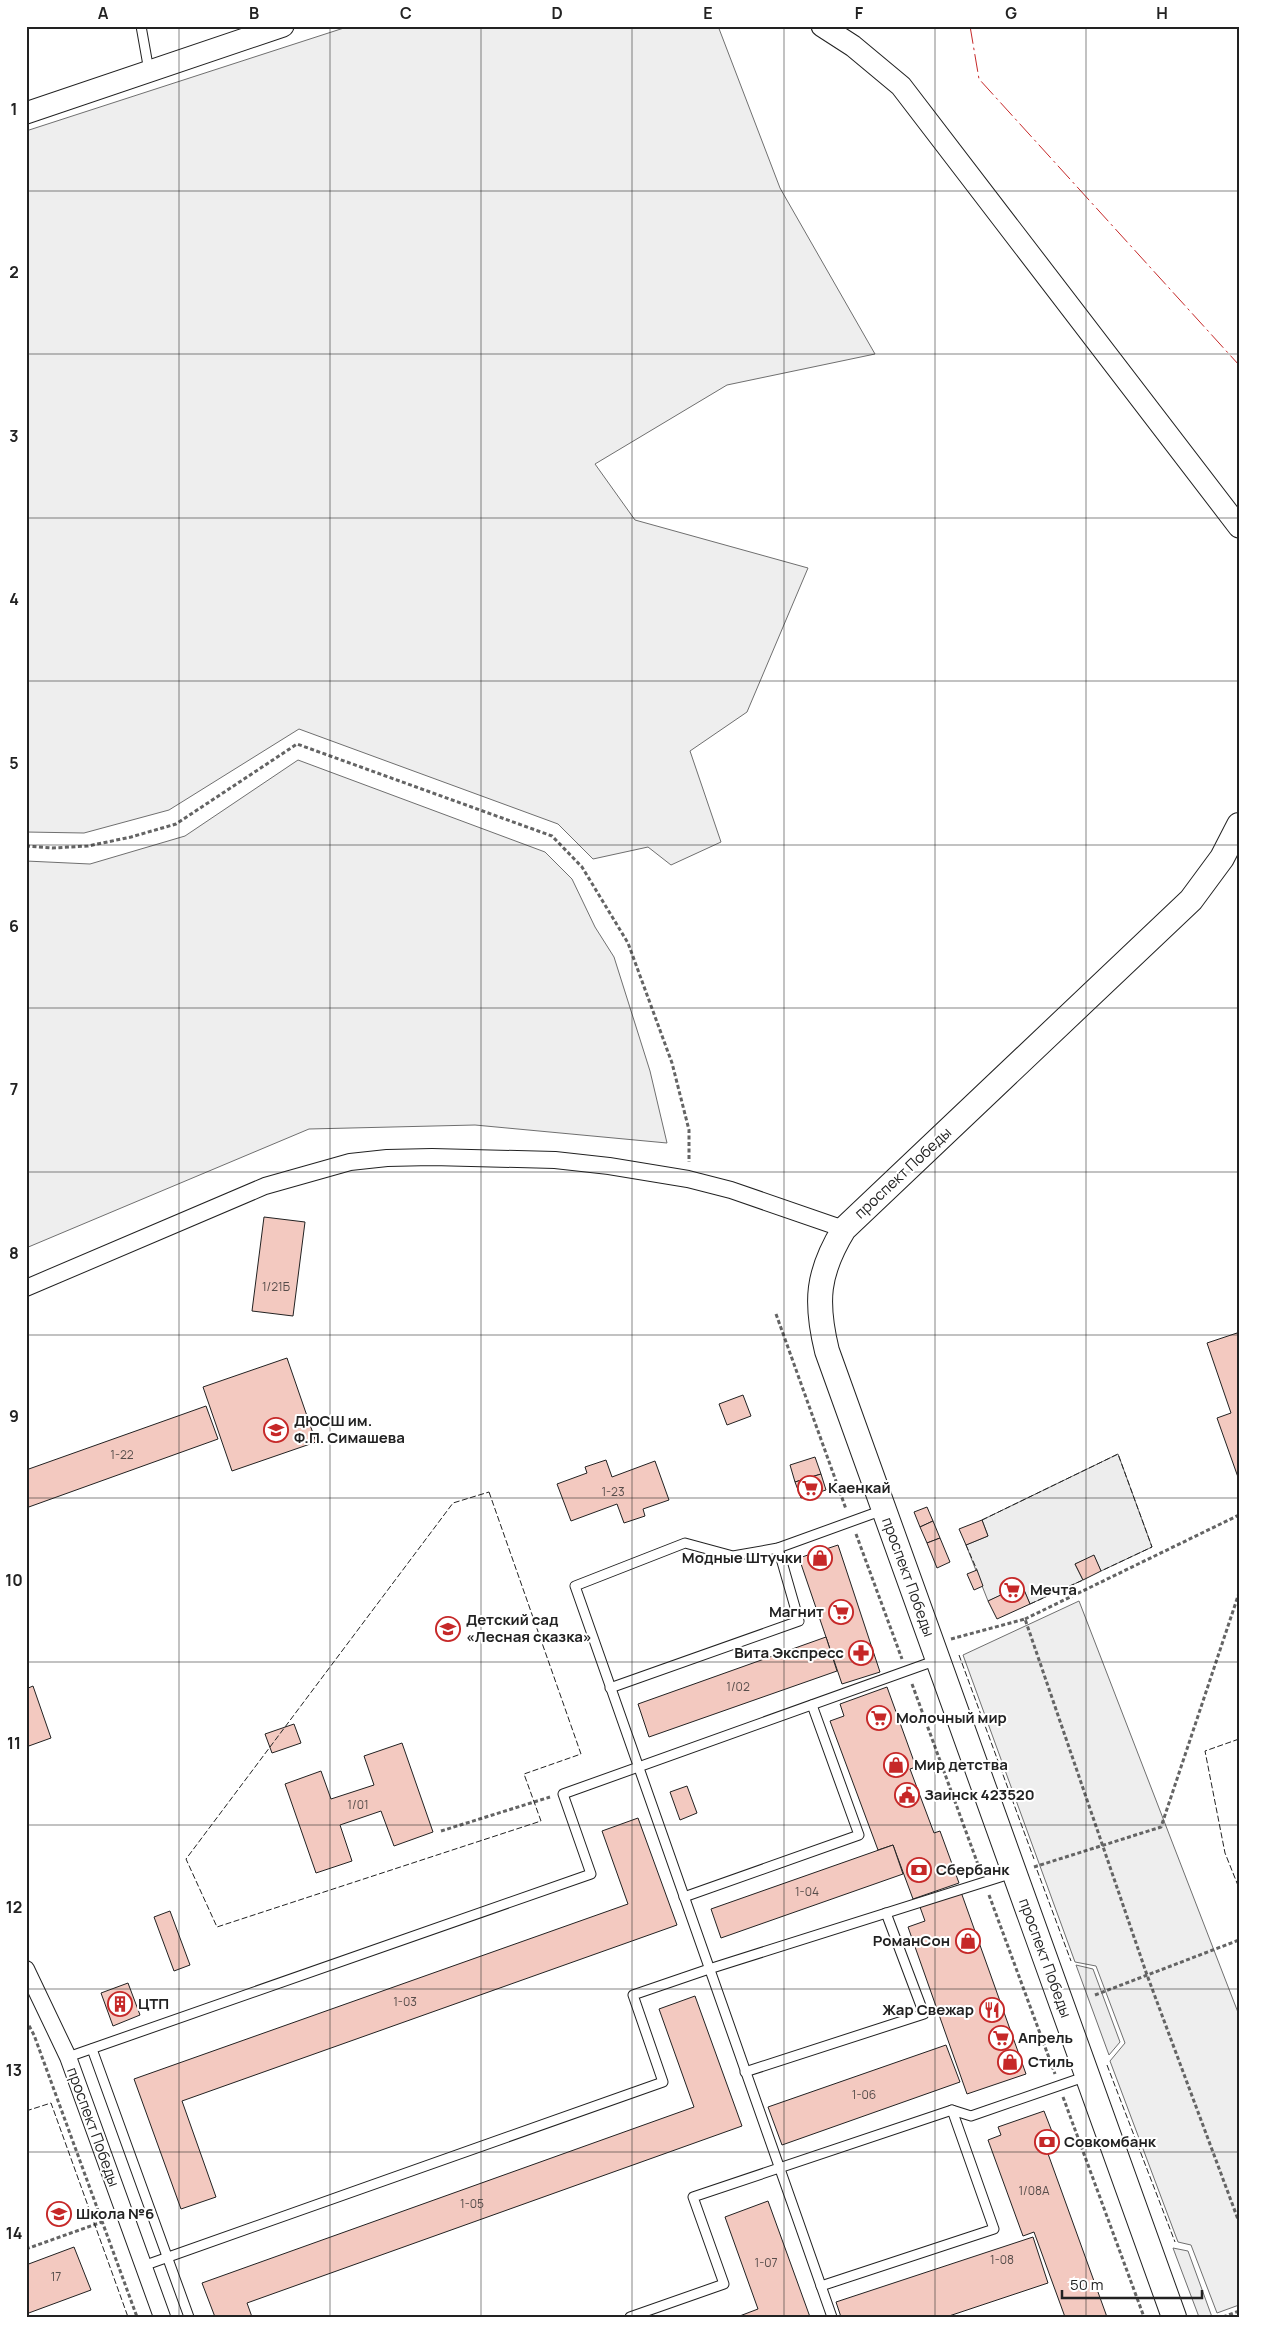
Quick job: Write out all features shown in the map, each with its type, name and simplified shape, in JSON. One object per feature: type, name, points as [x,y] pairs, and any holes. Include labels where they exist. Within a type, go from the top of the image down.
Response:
[{"type":"main road","name":"проспект Победы","points":[[1174,2317],[827,1352],[820,1325],[819,1300],[824,1269],[831,1250],[844,1229],[1191,900],[1222,858],[1239,825]]},
{"type":"street","points":[[26,113],[283,26]]},
{"type":"street","points":[[822,26],[853,46],[901,86],[1239,527]]},
{"type":"street","points":[[26,1288],[265,1186],[350,1162],[432,1157],[555,1160],[688,1179],[754,1197],[844,1229]]},
{"type":"street","name":"проспект Победы","points":[[26,1969],[68,2057],[162,2317]]},
{"type":"lane","points":[[141,26],[149,71]]},
{"type":"lane","points":[[832,2317],[575,1586],[684,1543],[733,1556],[778,1548],[883,1510]]},
{"type":"lane","points":[[610,1688],[798,1620],[778,1548]]},
{"type":"lane","points":[[68,2057],[590,1874],[563,1794],[907,1671],[935,1652]]},
{"type":"lane","points":[[684,1897],[859,1835],[812,1705]]},
{"type":"lane","points":[[143,2266],[663,2082],[633,1995],[709,1969],[1014,1873]]},
{"type":"lane","points":[[745,2072],[924,2014],[886,1913]]},
{"type":"lane","points":[[92,2048],[189,2317]]},
{"type":"lane","points":[[630,2317],[724,2284],[693,2197],[952,2110],[971,2116],[1087,2076]]},
{"type":"lane","points":[[821,2286],[994,2229],[952,2110]]},
{"type":"path","points":[[26,846],[52,848],[88,846],[131,837],[176,824],[296,744],[552,836],[582,867],[628,943],[672,1063],[690,1130],[688,1179]]},
{"type":"path","points":[[776,1314],[1144,2317]]},
{"type":"path","points":[[901,1657],[935,1652],[1024,1619],[1239,1516]]},
{"type":"path","points":[[1014,1873],[1161,1827],[1239,1593]]},
{"type":"path","points":[[1024,1619],[1147,1975],[1239,2222]]},
{"type":"path","points":[[441,1831],[534,1801],[563,1794]]},
{"type":"path","points":[[1095,1996],[1239,1940]]},
{"type":"path","points":[[26,2020],[34,2035],[137,2317]]},
{"type":"path","points":[[26,2248],[102,2222]]},
{"type":"path","points":[[1223,2317],[1239,2311]]},
{"type":"shaded area","points":[[350,26],[718,26],[780,188],[875,354],[727,385],[595,464],[635,520],[808,568],[747,712],[690,751],[721,842],[671,865],[648,847],[593,859],[558,824],[299,729],[169,810],[84,833],[26,832],[26,131]]},
{"type":"shaded area","points":[[298,760],[545,852],[572,879],[595,927],[614,957],[650,1071],[667,1143],[475,1125],[309,1129],[26,1248],[26,861],[90,864],[185,836]]},
{"type":"shaded area","points":[[1118,1454],[1152,1547],[1101,1571],[1094,1556],[1075,1564],[1083,1580],[1030,1604],[1022,1586],[988,1601],[966,1545],[988,1536],[982,1520]]},
{"type":"shaded area","points":[[1079,1601],[1239,2015],[1239,2305],[1217,2313],[1191,2245],[1178,2242],[1110,2061],[1125,2043],[1096,1966],[1075,1962],[963,1655]]},
{"type":"shaded area","points":[[1076,1965],[1093,1969],[1120,2042],[1109,2055]]},
{"type":"shaded area","points":[[1173,2248],[1188,2251],[1212,2317],[1199,2317]]},
{"type":"building","points":[[264,1217],[305,1222],[293,1316],[252,1311]]},
{"type":"building","points":[[1237,1333],[1239,1339],[1239,1480],[1217,1418],[1231,1413],[1207,1343]]},
{"type":"building","points":[[287,1358],[316,1442],[232,1471],[203,1387]]},
{"type":"building","points":[[743,1395],[751,1416],[727,1425],[719,1404]]},
{"type":"building","points":[[206,1406],[218,1439],[26,1508],[26,1470]]},
{"type":"building","points":[[815,1457],[821,1474],[795,1482],[790,1465]]},
{"type":"building","points":[[606,1460],[612,1477],[655,1461],[669,1500],[643,1509],[645,1516],[624,1523],[617,1504],[571,1521],[557,1484],[587,1473],[585,1467]]},
{"type":"building","points":[[821,1474],[826,1490],[801,1498],[795,1482]]},
{"type":"building","points":[[927,1507],[933,1521],[920,1527],[914,1512]]},
{"type":"building","points":[[982,1520],[988,1536],[966,1545],[959,1529]]},
{"type":"building","points":[[933,1521],[940,1538],[927,1543],[920,1527]]},
{"type":"building","points":[[940,1538],[950,1562],[937,1568],[927,1543]]},
{"type":"building","points":[[838,1545],[880,1672],[842,1684],[799,1558]]},
{"type":"building","points":[[1094,1555],[1101,1571],[1083,1580],[1075,1564]]},
{"type":"building","points":[[977,1570],[983,1586],[974,1590],[967,1574]]},
{"type":"building","points":[[1022,1585],[1030,1604],[997,1619],[988,1601]]},
{"type":"building","points":[[826,1637],[837,1671],[649,1737],[638,1704]]},
{"type":"building","points":[[33,1686],[51,1738],[26,1747],[26,1689]]},
{"type":"building","points":[[887,1687],[916,1767],[910,1769],[934,1833],[940,1831],[959,1883],[913,1899],[893,1845],[878,1850],[830,1721],[844,1716],[840,1704]]},
{"type":"building","points":[[294,1724],[301,1743],[272,1753],[265,1734]]},
{"type":"building","points":[[402,1743],[433,1832],[394,1846],[381,1811],[340,1825],[352,1861],[316,1873],[285,1784],[321,1771],[331,1799],[374,1785],[364,1756]]},
{"type":"building","points":[[687,1786],[697,1813],[680,1820],[670,1792]]},
{"type":"building","points":[[638,1818],[677,1925],[182,2101],[216,2197],[181,2209],[134,2079],[628,1904],[602,1831]]},
{"type":"building","points":[[893,1845],[903,1874],[721,1938],[711,1909]]},
{"type":"building","points":[[961,1892],[1026,2074],[967,2094],[908,1927],[925,1921],[920,1907]]},
{"type":"building","points":[[170,1911],[190,1965],[174,1971],[154,1917]]},
{"type":"building","name":"ЦТП","points":[[128,1983],[140,2015],[113,2026],[101,1993]]},
{"type":"building","points":[[695,1996],[742,2126],[247,2303],[252,2317],[215,2317],[202,2283],[694,2107],[659,2009]]},
{"type":"building","points":[[946,2045],[960,2082],[782,2145],[768,2107]]},
{"type":"building","points":[[1044,2111],[1058,2147],[1047,2151],[1107,2317],[1065,2317],[1034,2232],[1023,2236],[988,2140],[1001,2135],[998,2127]]},
{"type":"building","points":[[768,2201],[810,2317],[737,2317],[758,2309],[725,2217]]},
{"type":"building","points":[[1033,2237],[1048,2283],[946,2317],[841,2317],[836,2302]]},
{"type":"building","points":[[74,2247],[91,2290],[26,2314],[26,2265]]},
{"type":"fence","points":[[982,1520],[1118,1454],[1152,1547],[1101,1571]]},
{"type":"fence","points":[[489,1492],[581,1754],[524,1774],[541,1821],[217,1927],[186,1859],[453,1503],[489,1492]]},
{"type":"fence","points":[[966,1545],[977,1570]]},
{"type":"fence","points":[[1030,1604],[1083,1580]]},
{"type":"fence","points":[[959,1655],[1034,1859]]},
{"type":"fence","points":[[1239,1739],[1205,1751],[1225,1853],[1239,1888]]},
{"type":"fence","points":[[1037,1870],[1071,1961]]},
{"type":"fence","points":[[1107,2065],[1175,2242]]},
{"type":"fence","points":[[26,2111],[51,2103],[128,2317]]},
{"type":"power","points":[[970,26],[979,79],[1239,365]]},
{"type":"place","name":"ДЮСШ им. Ф.П. Симашева","points":[[276,1430]]},
{"type":"place","name":"Каенкай","points":[[810,1488]]},
{"type":"place","name":"Модные Штучки","points":[[820,1558]]},
{"type":"place","name":"Мечта","points":[[1012,1590]]},
{"type":"place","name":"Магнит","points":[[841,1612]]},
{"type":"place","name":"Детский сад «Лесная сказка»","points":[[448,1629]]},
{"type":"place","name":"Вита Экспресс","points":[[861,1653]]},
{"type":"place","name":"Молочный мир","points":[[879,1718]]},
{"type":"place","name":"Мир детства","points":[[896,1765]]},
{"type":"place","name":"Заинск 423520","points":[[907,1795]]},
{"type":"place","name":"Сбербанк","points":[[919,1870]]},
{"type":"place","name":"РоманСон","points":[[968,1941]]},
{"type":"place","name":"ЦТП","points":[[120,2004]]},
{"type":"place","name":"Жар Свежар","points":[[992,2010]]},
{"type":"place","name":"Апрель","points":[[1001,2038]]},
{"type":"place","name":"Стиль","points":[[1010,2062]]},
{"type":"place","name":"Совкомбанк","points":[[1047,2142]]},
{"type":"place","name":"Школа №6","points":[[59,2214]]}]
